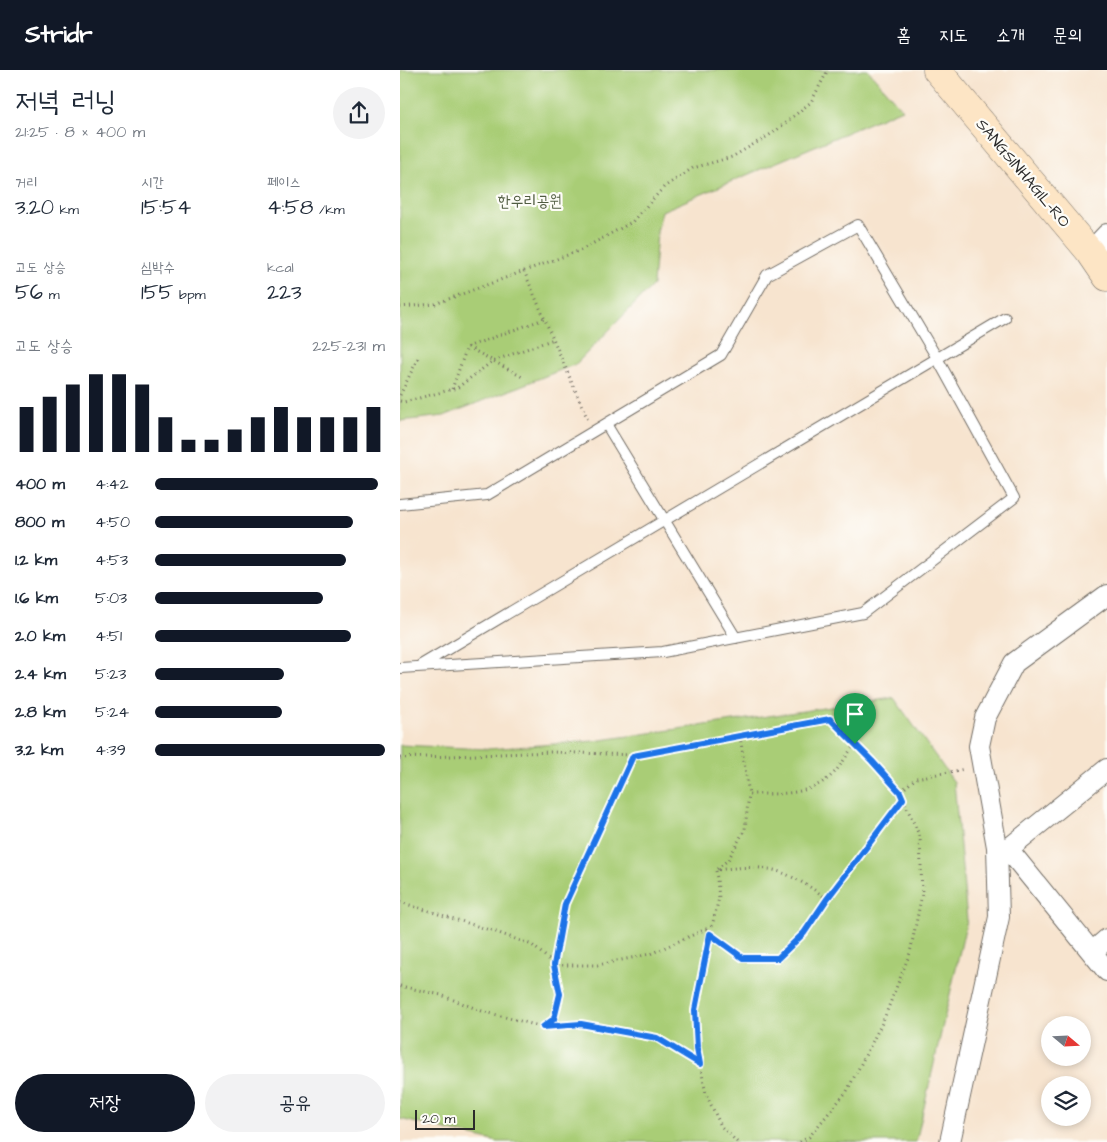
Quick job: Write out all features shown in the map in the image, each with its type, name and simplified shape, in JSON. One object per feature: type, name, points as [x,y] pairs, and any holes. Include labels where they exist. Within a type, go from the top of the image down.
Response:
[{"type":"street","name":"SANGSINHAGIL-RO","points":[[937,70],[1099,243],[1107,277]]},
{"type":"street","points":[[950,1142],[999,917],[1002,848],[979,746],[986,718],[1014,662],[1107,594]]},
{"type":"street","points":[[1002,848],[1107,769]]},
{"type":"street","points":[[1002,848],[1099,946],[1107,971]]},
{"type":"lane","points":[[400,504],[487,495],[721,355],[767,275],[858,225],[937,358],[1014,498],[863,613],[663,652],[400,668]]},
{"type":"lane","points":[[418,667],[1005,318]]},
{"type":"lane","points":[[606,424],[736,638]]},
{"type":"path","points":[[400,307],[435,304],[581,250],[632,222],[664,187],[693,168],[732,157],[773,133],[811,102],[828,70]]},
{"type":"path","points":[[524,271],[593,432]]},
{"type":"path","points":[[467,347],[544,319]]},
{"type":"path","points":[[400,401],[404,402],[457,388],[493,362],[554,340]]},
{"type":"path","points":[[467,347],[524,378]]},
{"type":"path","points":[[452,389],[467,347]]},
{"type":"path","points":[[400,395],[419,356]]},
{"type":"path","points":[[400,758],[552,752],[633,756],[830,719],[900,792],[920,837],[922,894],[910,954],[883,1021],[847,1091],[809,1137],[800,1142]]},
{"type":"path","points":[[716,870],[728,860],[745,829],[749,794],[740,736]]},
{"type":"path","points":[[749,794],[780,794],[813,789],[834,773],[855,744]]},
{"type":"path","points":[[543,1027],[554,1019],[560,994],[554,965],[565,904],[633,756]]},
{"type":"path","points":[[900,792],[916,778],[983,766]]},
{"type":"path","points":[[400,902],[532,945],[554,965],[598,965],[650,954],[706,929],[743,958],[778,958],[804,933],[827,899],[903,799]]},
{"type":"path","points":[[716,870],[727,868],[769,869],[809,885],[827,899]]},
{"type":"path","points":[[716,870],[719,898],[695,1010],[697,1048],[706,1094],[721,1126],[737,1142]]},
{"type":"path","points":[[400,986],[441,995],[482,1011],[543,1027],[581,1024],[657,1038],[700,1064]]},
{"type":"green space","name":"한우리공원","points":[[400,70],[868,70],[902,109],[662,211],[657,232],[653,285],[576,364],[444,416],[400,421]]},
{"type":"green space","points":[[894,698],[954,782],[967,920],[916,1142],[498,1142],[400,1119],[400,745],[488,749],[594,741]]},
{"type":"route","points":[[830,719],[855,744],[900,792],[903,799],[827,899],[804,933],[778,958],[743,958],[710,934],[695,1010],[697,1048],[700,1064],[657,1038],[581,1024],[543,1027],[554,1019],[560,994],[554,965],[565,904],[633,756],[830,719]]}]
